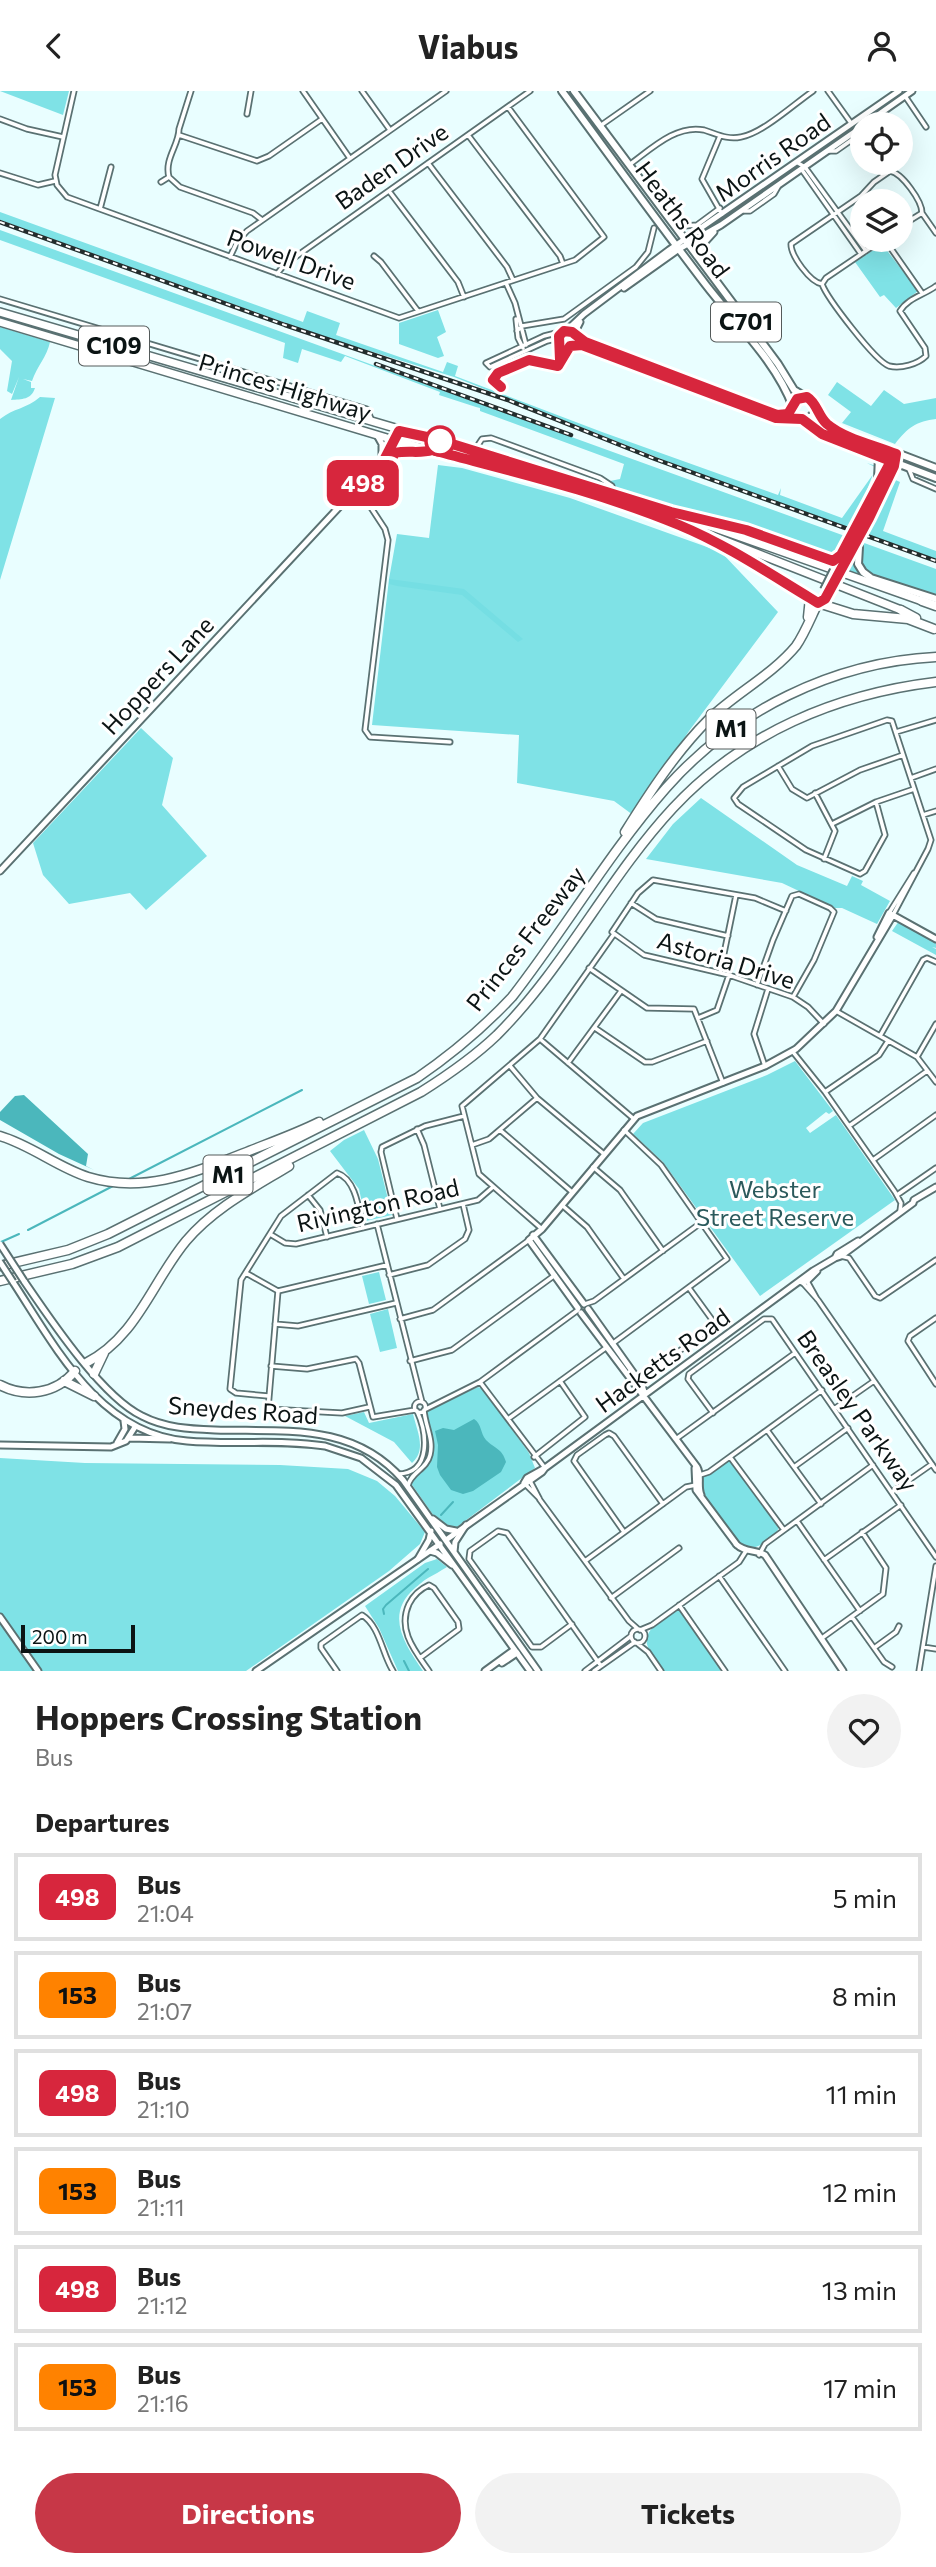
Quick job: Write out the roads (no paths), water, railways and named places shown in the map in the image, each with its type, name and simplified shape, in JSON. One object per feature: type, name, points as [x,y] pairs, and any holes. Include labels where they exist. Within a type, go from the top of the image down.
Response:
[{"type":"highway","name":"Princes Highway","points":[[0,312],[373,424],[449,443],[610,496],[679,525]]},
{"type":"highway","name":"Princes Highway","points":[[0,322],[396,441],[671,512]]},
{"type":"highway","points":[[55,339],[59,330]]},
{"type":"highway","points":[[226,390],[229,381]]},
{"type":"highway","points":[[271,404],[272,394]]},
{"type":"highway","points":[[396,441],[399,431]]},
{"type":"highway","points":[[445,453],[458,446]]},
{"type":"highway","points":[[474,451],[475,457],[483,464]]},
{"type":"highway","points":[[671,512],[746,530],[829,560],[836,560],[841,555]]},
{"type":"highway","points":[[671,512],[936,607]]},
{"type":"highway","points":[[679,525],[726,548],[818,603],[853,614],[908,619],[935,630]]},
{"type":"highway","points":[[679,525],[901,610],[935,630]]},
{"type":"highway","points":[[806,627],[810,598]]},
{"type":"highway","points":[[595,883],[639,810],[676,756],[711,717],[783,660],[797,644],[818,603]]},
{"type":"highway","name":"Princes Freeway","points":[[0,1264],[68,1250],[108,1234],[417,1078],[452,1054],[485,1026],[528,976],[667,787],[687,766],[732,729],[762,709],[820,681],[889,662],[936,657]]},
{"type":"highway","name":"Princes Freeway","points":[[0,1281],[72,1264],[118,1247],[421,1092],[462,1065],[496,1035],[540,985],[650,835],[692,789],[716,769],[772,732],[812,712],[866,694],[936,682]]},
{"type":"highway","points":[[0,1136],[11,1139],[61,1168],[86,1177],[116,1183],[149,1183],[191,1174],[386,1094]]},
{"type":"highway","points":[[94,1374],[108,1348],[136,1319],[173,1260],[202,1224],[229,1203],[340,1135]]},
{"type":"highway","points":[[86,1363],[108,1348]]},
{"type":"highway","points":[[0,1385],[15,1391],[41,1392],[64,1381],[75,1371]]},
{"type":"highway","points":[[64,1381],[74,1383],[94,1396]]},
{"type":"main road","name":"Heaths Road","points":[[562,91],[762,355],[786,391],[793,408]]},
{"type":"main road","name":"Heaths Road","points":[[574,91],[778,364],[792,388],[806,397]]},
{"type":"main road","points":[[621,171],[629,165]]},
{"type":"main road","points":[[793,408],[797,399],[806,397]]},
{"type":"main road","name":"C701","points":[[806,397],[811,399],[821,417],[834,429],[936,468]]},
{"type":"main road","points":[[801,419],[812,416],[815,406]]},
{"type":"main road","name":"C701","points":[[793,408],[795,414],[822,434],[936,478]]},
{"type":"main road","points":[[826,591],[841,555],[862,522],[896,454]]},
{"type":"main road","points":[[878,482],[879,456]]},
{"type":"main road","points":[[818,603],[857,537],[878,482],[893,462]]},
{"type":"main road","points":[[857,537],[857,557],[865,575],[936,599]]},
{"type":"street","points":[[0,173],[38,185],[56,181],[56,169],[74,91]]},
{"type":"street","points":[[191,91],[169,160],[169,177],[180,187],[253,213],[262,220]]},
{"type":"street","points":[[247,114],[251,91]]},
{"type":"street","points":[[303,91],[349,157]]},
{"type":"street","points":[[362,91],[390,130]]},
{"type":"street","points":[[230,257],[242,236],[262,220],[446,91]]},
{"type":"street","name":"Baden Drive","points":[[278,274],[284,265],[530,91]]},
{"type":"street","points":[[600,126],[650,91]]},
{"type":"street","points":[[629,165],[683,130],[703,130],[720,136],[739,138],[755,132],[813,91]]},
{"type":"street","points":[[828,91],[850,121]]},
{"type":"street","name":"Morris Road","points":[[870,112],[893,96],[912,91]]},
{"type":"street","points":[[902,94],[926,127]]},
{"type":"street","name":"Morris Road","points":[[880,112],[893,96]]},
{"type":"street","name":"Powell Drive","points":[[56,181],[67,197],[99,210],[399,318],[580,258],[604,237],[508,107]]},
{"type":"street","points":[[0,119],[27,129],[63,137]]},
{"type":"street","points":[[179,135],[257,162],[322,119]]},
{"type":"street","name":"Morris Road","points":[[565,331],[657,260],[721,225],[779,185],[850,126]]},
{"type":"street","points":[[468,135],[560,256],[563,264]]},
{"type":"street","name":"Morris Road","points":[[687,242],[721,211],[730,209],[850,135]]},
{"type":"street","points":[[720,136],[702,179],[721,211],[727,218],[733,216]]},
{"type":"street","points":[[828,151],[836,151],[850,141]]},
{"type":"street","points":[[428,163],[507,267],[524,347]]},
{"type":"street","points":[[801,166],[864,253],[822,283]]},
{"type":"street","points":[[99,210],[111,167]]},
{"type":"street","points":[[936,233],[922,213],[920,202],[892,170],[790,247],[813,281],[822,283],[862,341],[877,357],[892,366],[918,363],[927,355],[900,311],[922,293],[936,286]]},
{"type":"street","points":[[161,182],[169,177]]},
{"type":"street","points":[[388,191],[458,282],[464,297]]},
{"type":"street","points":[[684,226],[697,225],[721,211]]},
{"type":"street","points":[[913,219],[922,213]]},
{"type":"street","points":[[697,256],[704,243],[721,225]]},
{"type":"street","points":[[519,331],[564,319],[636,268],[648,252],[654,228]]},
{"type":"street","points":[[657,260],[669,245],[670,236]]},
{"type":"street","name":"Morris Road","points":[[574,335],[584,318],[678,247]]},
{"type":"street","points":[[893,252],[922,293]]},
{"type":"street","points":[[374,256],[381,261],[419,312]]},
{"type":"street","points":[[0,299],[369,411],[373,424]]},
{"type":"street","points":[[59,330],[62,318]]},
{"type":"street","points":[[519,331],[518,338],[524,347]]},
{"type":"street","points":[[559,342],[559,336],[565,331]]},
{"type":"street","points":[[635,362],[587,346],[565,347],[552,339],[524,347],[492,366],[486,363],[550,334],[565,331],[585,342],[781,419],[801,419]]},
{"type":"street","points":[[572,345],[575,341],[574,335]]},
{"type":"street","name":"Princes Highway","points":[[272,394],[275,382]]},
{"type":"street","name":"Princes Highway","points":[[322,396],[326,409]]},
{"type":"street","points":[[754,408],[782,416],[793,408]]},
{"type":"street","points":[[377,435],[382,444],[381,464]]},
{"type":"street","points":[[474,451],[482,439],[491,438],[600,478],[612,486],[610,496]]},
{"type":"street","points":[[363,494],[354,492],[354,484],[381,464],[396,441]]},
{"type":"street","name":"Hoppers Lane","points":[[341,505],[363,494],[370,482],[385,469],[395,453],[396,441]]},
{"type":"street","points":[[445,453],[449,443]]},
{"type":"street","points":[[395,453],[424,453],[432,450]]},
{"type":"street","points":[[908,467],[913,479],[936,489]]},
{"type":"street","points":[[358,481],[365,484],[363,494],[385,529],[388,540],[365,730],[370,737],[450,742]]},
{"type":"street","name":"Hoppers Lane","points":[[0,871],[341,505],[352,488]]},
{"type":"street","points":[[400,1319],[433,1310],[532,1238],[642,1113],[723,1083],[793,1052],[836,1011],[930,845],[930,835],[891,720],[818,744],[743,787],[735,797],[735,801],[802,848],[858,874],[863,873],[885,835],[876,802]]},
{"type":"street","points":[[896,732],[936,720]]},
{"type":"street","points":[[778,766],[794,791],[806,798],[860,770],[903,755]]},
{"type":"street","points":[[911,778],[936,769]]},
{"type":"street","points":[[832,824],[876,802],[914,789]]},
{"type":"street","points":[[816,793],[835,834],[824,859]]},
{"type":"street","points":[[923,815],[936,811]]},
{"type":"street","points":[[930,845],[936,846]]},
{"type":"street","points":[[541,1228],[477,1171],[462,1106],[464,1103],[540,1039],[614,934],[613,927],[640,891],[653,880],[759,899],[786,911]]},
{"type":"street","points":[[757,985],[773,940],[796,893],[834,912],[814,960],[793,997]]},
{"type":"street","points":[[720,973],[736,895]]},
{"type":"street","points":[[631,903],[656,919],[728,936]]},
{"type":"street","points":[[891,914],[936,939]]},
{"type":"street","name":"Astoria Drive","points":[[614,934],[642,954],[729,975],[793,997],[805,1004],[824,1024]]},
{"type":"street","points":[[880,1035],[923,960],[928,958],[936,962]]},
{"type":"street","points":[[589,968],[647,1008],[693,1009],[723,1083]]},
{"type":"street","points":[[698,1018],[717,1010],[729,975]]},
{"type":"street","points":[[765,1066],[754,1034],[768,989]]},
{"type":"street","points":[[568,1063],[622,991]]},
{"type":"street","points":[[836,1011],[917,1057],[936,1082]]},
{"type":"street","points":[[917,1057],[935,1027]]},
{"type":"street","points":[[595,1028],[645,1062],[652,1062],[707,1041]]},
{"type":"street","points":[[540,1039],[634,1119]]},
{"type":"street","points":[[825,1092],[879,1055],[888,1040]]},
{"type":"street","points":[[793,1052],[825,1092],[898,1197],[899,1213]]},
{"type":"street","points":[[510,1066],[537,1098],[604,1154]]},
{"type":"street","points":[[849,1126],[928,1070]]},
{"type":"street","points":[[471,1145],[486,1142],[537,1098]]},
{"type":"street","points":[[873,1160],[936,1115]]},
{"type":"street","points":[[397,1219],[381,1150],[385,1145],[417,1129],[464,1116]]},
{"type":"street","points":[[417,1129],[424,1145],[440,1209]]},
{"type":"street","points":[[500,1130],[572,1192]]},
{"type":"street","points":[[508,1419],[727,1259],[661,1165],[624,1131]]},
{"type":"street","points":[[593,1167],[620,1191],[663,1251]]},
{"type":"street","points":[[898,1197],[936,1168]]},
{"type":"street","points":[[268,1397],[234,1393],[230,1389],[240,1286],[246,1272],[281,1216],[335,1174],[341,1173],[355,1193],[363,1228]]},
{"type":"street","name":"Rivington Road","points":[[269,1234],[292,1245],[463,1204],[480,1199],[493,1187]]},
{"type":"street","name":"Hacketts Road","points":[[256,1671],[443,1542],[838,1257],[843,1249],[857,1244],[913,1204],[918,1197],[923,1197],[936,1187]]},
{"type":"street","points":[[308,1195],[320,1210],[327,1237]]},
{"type":"street","points":[[898,1197],[913,1204]]},
{"type":"street","points":[[389,1275],[428,1265],[465,1239],[469,1230],[463,1204]]},
{"type":"street","points":[[561,1205],[587,1227],[624,1279]]},
{"type":"street","points":[[416,1408],[424,1410],[481,1383],[702,1222]]},
{"type":"street","points":[[377,1224],[417,1390],[423,1403],[431,1445],[431,1454],[425,1465],[410,1478],[408,1487]]},
{"type":"street","points":[[532,1238],[555,1275],[583,1309]]},
{"type":"street","points":[[532,1238],[694,1465],[698,1474],[696,1485],[701,1495],[736,1544],[745,1552],[759,1554],[770,1564],[843,1671]]},
{"type":"street","name":"Sneydes Road","points":[[0,1244],[24,1281],[94,1374],[113,1396],[141,1416],[189,1429],[309,1432],[333,1436],[366,1449],[398,1474],[425,1512],[457,1569],[517,1650],[538,1671]]},
{"type":"street","points":[[849,1258],[857,1244]]},
{"type":"street","points":[[838,1257],[849,1258]]},
{"type":"street","points":[[849,1258],[875,1296],[880,1299],[936,1260]]},
{"type":"street","name":"Sneydes Road","points":[[0,1264],[40,1324],[94,1396],[124,1421],[170,1439],[318,1445],[346,1452],[368,1462],[386,1475],[431,1531],[454,1552],[530,1671]]},
{"type":"street","points":[[246,1272],[278,1290],[387,1265]]},
{"type":"street","points":[[410,1361],[452,1350],[555,1275]]},
{"type":"street","points":[[804,1280],[936,1470]]},
{"type":"street","points":[[639,1380],[714,1326],[689,1288]]},
{"type":"street","points":[[278,1290],[267,1407],[271,1411],[342,1413],[369,1407]]},
{"type":"street","points":[[275,1324],[298,1326],[396,1303]]},
{"type":"street","points":[[935,1381],[909,1345],[908,1339],[936,1318]]},
{"type":"street","name":"Breasley Parkway","points":[[713,1413],[688,1379],[689,1374],[764,1319],[772,1319],[936,1557]]},
{"type":"street","points":[[610,1346],[639,1380],[645,1395]]},
{"type":"street","points":[[676,1439],[796,1353]]},
{"type":"street","points":[[271,1366],[307,1369],[356,1359],[372,1415],[376,1417],[416,1408],[423,1403],[433,1404]]},
{"type":"street","points":[[75,1371],[86,1363]]},
{"type":"street","points":[[534,1457],[585,1417],[561,1381]]},
{"type":"street","points":[[834,1409],[874,1381]]},
{"type":"street","points":[[481,1383],[542,1469]]},
{"type":"street","points":[[398,1474],[408,1472],[420,1463],[425,1454],[426,1443],[416,1408],[417,1390]]},
{"type":"street","points":[[698,1474],[707,1473],[822,1390]]},
{"type":"street","points":[[0,1445],[111,1447],[128,1438],[141,1416]]},
{"type":"street","points":[[111,1447],[123,1434],[124,1421]]},
{"type":"street","points":[[794,1467],[848,1428]]},
{"type":"street","points":[[767,1430],[821,1504]]},
{"type":"street","points":[[624,1532],[574,1463],[577,1455],[606,1434],[611,1433],[663,1504]]},
{"type":"street","points":[[128,1438],[170,1439]]},
{"type":"street","points":[[730,1457],[784,1530]]},
{"type":"street","points":[[891,1492],[932,1464]]},
{"type":"street","points":[[759,1554],[765,1544],[873,1465]]},
{"type":"street","points":[[527,1481],[611,1598],[639,1630],[648,1652]]},
{"type":"street","points":[[584,1561],[686,1487],[696,1485]]},
{"type":"street","points":[[824,1560],[901,1505]]},
{"type":"street","points":[[425,1512],[444,1527],[456,1531]]},
{"type":"street","points":[[797,1521],[860,1611]]},
{"type":"street","points":[[454,1552],[456,1542],[466,1525]]},
{"type":"street","points":[[572,1625],[540,1648],[534,1648],[469,1558],[471,1550],[500,1530],[507,1532],[600,1664]]},
{"type":"street","points":[[418,1559],[431,1531]]},
{"type":"street","points":[[821,1638],[882,1596],[886,1576],[883,1563],[862,1532]]},
{"type":"street","points":[[931,1548],[936,1545]]},
{"type":"street","points":[[611,1598],[679,1548]]},
{"type":"street","points":[[430,1551],[437,1553],[457,1569]]},
{"type":"street","points":[[594,1671],[631,1634],[652,1625],[740,1561],[745,1552]]},
{"type":"street","points":[[919,1671],[936,1566]]},
{"type":"street","points":[[719,1576],[785,1671]]},
{"type":"street","points":[[420,1658],[460,1629],[458,1622],[432,1586],[424,1587],[415,1595],[405,1619],[407,1637],[420,1658],[429,1671]]},
{"type":"street","points":[[930,1599],[936,1600]]},
{"type":"street","points":[[679,1605],[725,1671]]},
{"type":"street","points":[[337,1671],[321,1644],[362,1615],[376,1632],[393,1671]]},
{"type":"street","points":[[0,1617],[38,1671]]},
{"type":"street","points":[[852,1617],[884,1663],[892,1667]]},
{"type":"street","points":[[629,1621],[636,1643],[648,1652],[662,1671]]},
{"type":"street","points":[[585,1671],[644,1638],[652,1625]]},
{"type":"street","points":[[874,1648],[896,1632],[899,1626]]},
{"type":"street","points":[[923,1647],[936,1649]]},
{"type":"street","points":[[485,1671],[517,1650]]},
{"type":"street","points":[[491,1671],[517,1650]]},
{"type":"waterway","points":[[129,1179],[302,1090]]},
{"type":"waterway","points":[[28,1230],[113,1186]]},
{"type":"waterway","points":[[1,1242],[19,1234]]},
{"type":"waterway","points":[[441,1515],[453,1502]]},
{"type":"waterway","points":[[384,1614],[386,1605],[428,1569]]},
{"type":"waterway","points":[[404,1661],[409,1671]]},
{"type":"railway","points":[[0,222],[285,325],[508,400],[655,459],[936,561]]},
{"type":"railway","points":[[376,364],[571,435]]},
{"type":"park label","name":"Webster Street Reserve","points":[[775,1204]]}]
